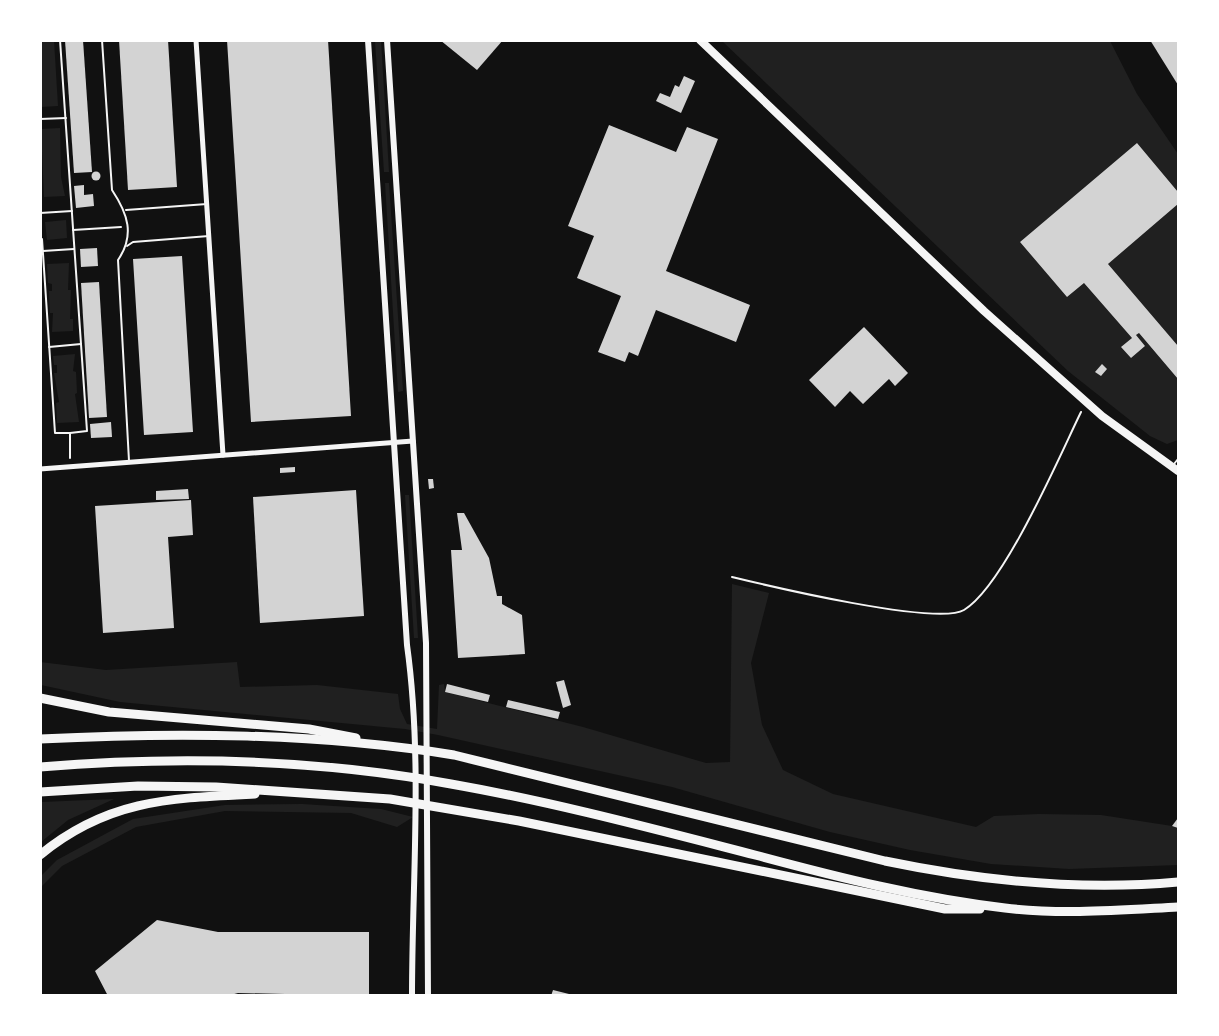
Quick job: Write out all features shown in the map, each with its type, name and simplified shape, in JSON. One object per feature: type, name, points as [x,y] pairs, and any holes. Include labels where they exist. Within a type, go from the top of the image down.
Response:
[{"type":"highway","points":[[40,698],[109,712],[309,729],[454,755],[946,874],[1006,881],[1074,884],[1179,882]]},
{"type":"highway","points":[[40,739],[129,734],[236,735],[390,745]]},
{"type":"highway","points":[[40,767],[102,762],[233,762],[389,773],[452,784],[635,824],[836,876],[939,898],[1006,908]]},
{"type":"highway","points":[[40,792],[138,786],[216,787],[390,799],[453,808],[945,909],[1006,908],[1097,911],[1179,907]]},
{"type":"highway","points":[[40,855],[91,822],[127,807],[179,797],[301,792]]},
{"type":"main road","points":[[700,40],[984,312],[1086,402],[1177,465]]},
{"type":"street","points":[[196,40],[223,455]]},
{"type":"street","points":[[368,40],[407,645],[414,694],[416,770],[412,996]]},
{"type":"street","points":[[387,40],[426,643],[428,996]]},
{"type":"street","points":[[40,469],[413,441]]},
{"type":"lane","points":[[102,40],[112,190],[126,210],[128,246]]},
{"type":"lane","points":[[126,210],[207,204]]},
{"type":"lane","points":[[129,464],[118,260],[133,242],[209,236]]},
{"type":"path","points":[[41,232],[55,434],[87,431],[60,40]]},
{"type":"path","points":[[40,119],[66,118]]},
{"type":"path","points":[[40,213],[72,211]]},
{"type":"path","points":[[73,230],[126,226]]},
{"type":"path","points":[[43,251],[74,249]]},
{"type":"path","points":[[49,347],[81,344]]},
{"type":"path","points":[[732,577],[834,601],[927,612],[962,612],[982,596],[1029,520],[1086,402]]},
{"type":"path","points":[[70,432],[70,467]]},
{"type":"shaded area","points":[[41,40],[54,41],[58,106],[41,107]]},
{"type":"shaded area","points":[[375,41],[381,41],[389,172],[384,172]]},
{"type":"shaded area","points":[[722,41],[1110,41],[1137,94],[1178,154],[1178,192],[1137,143],[1020,242],[1067,297],[1084,283],[1132,338],[1122,347],[1131,358],[1145,346],[1136,335],[1139,333],[1178,379],[1178,440],[1167,444],[1150,436],[1068,371]]},
{"type":"shaded area","points":[[60,128],[61,177],[65,196],[44,197],[41,129]]},
{"type":"shaded area","points":[[385,183],[389,183],[403,391],[398,392]]},
{"type":"shaded area","points":[[1178,204],[1178,346],[1108,264]]},
{"type":"shaded area","points":[[66,220],[67,238],[47,240],[45,222]]},
{"type":"shaded area","points":[[69,263],[68,290],[71,290],[70,319],[73,319],[73,331],[52,332],[53,313],[50,313],[49,291],[52,291],[52,284],[48,283],[47,264]]},
{"type":"shaded area","points":[[75,354],[73,371],[76,372],[77,393],[75,394],[79,422],[57,423],[56,403],[59,402],[54,373],[57,373],[57,365],[54,365],[53,356]]},
{"type":"shaded area","points":[[405,495],[409,495],[418,638],[414,638]]},
{"type":"shaded area","points":[[732,584],[769,593],[751,663],[762,725],[783,770],[833,794],[976,827],[994,816],[1039,814],[1101,815],[1172,826],[1178,828],[1178,865],[1069,869],[991,864],[910,850],[830,832],[672,787],[438,735],[405,729],[120,702],[41,685],[40,662],[106,670],[237,662],[240,687],[317,685],[398,694],[400,709],[407,724],[437,729],[439,685],[444,684],[445,692],[583,727],[706,763],[730,762]]},
{"type":"shaded area","points":[[114,799],[68,820],[41,842],[41,802]]},
{"type":"shaded area","points":[[302,804],[381,809],[413,817],[397,827],[351,813],[225,811],[136,827],[62,866],[41,887],[41,876],[57,860],[133,819],[225,805]]},
{"type":"building","points":[[65,40],[83,40],[92,172],[74,173]]},
{"type":"building","points":[[119,40],[168,40],[177,187],[128,190]]},
{"type":"building","points":[[227,40],[328,40],[351,416],[251,422]]},
{"type":"building","points":[[440,40],[503,40],[477,70]]},
{"type":"building","points":[[1150,40],[1178,40],[1178,85]]},
{"type":"building","points":[[684,76],[695,81],[681,113],[656,101],[660,93],[670,97],[675,85],[679,87]]},
{"type":"building","points":[[609,125],[676,152],[687,127],[718,139],[666,271],[750,305],[736,342],[656,310],[638,356],[629,352],[625,362],[598,352],[621,296],[577,278],[594,236],[568,226]]},
{"type":"building","points":[[1137,143],[1178,192],[1178,204],[1108,264],[1178,346],[1178,379],[1139,333],[1136,335],[1145,346],[1131,358],[1121,347],[1132,338],[1084,283],[1067,297],[1020,242]]},
{"type":"building","points":[[96,172],[100,176],[96,180],[92,176]]},
{"type":"building","points":[[84,185],[84,195],[93,194],[94,206],[76,208],[74,186]]},
{"type":"building","points":[[97,248],[98,266],[81,267],[80,249]]},
{"type":"building","points":[[182,256],[193,432],[144,435],[133,259]]},
{"type":"building","points":[[99,282],[107,417],[89,418],[81,283]]},
{"type":"building","points":[[864,327],[908,373],[895,386],[889,379],[863,404],[850,391],[835,407],[809,380]]},
{"type":"building","points":[[1102,364],[1107,369],[1101,376],[1095,372]]},
{"type":"building","points":[[111,422],[112,437],[91,438],[90,424]]},
{"type":"building","points":[[295,467],[295,472],[280,473],[280,468]]},
{"type":"building","points":[[428,479],[433,479],[434,488],[429,489]]},
{"type":"building","points":[[188,489],[189,499],[156,500],[156,491]]},
{"type":"building","points":[[356,490],[364,616],[260,623],[253,497]]},
{"type":"building","points":[[191,500],[193,535],[168,537],[174,628],[103,633],[95,506]]},
{"type":"building","points":[[457,513],[464,513],[489,558],[497,596],[502,596],[502,604],[522,615],[525,654],[458,658],[451,550],[462,550]]},
{"type":"building","points":[[564,680],[571,705],[563,708],[556,682]]},
{"type":"building","points":[[447,684],[490,695],[488,702],[445,692]]},
{"type":"building","points":[[508,700],[560,712],[558,719],[506,707]]},
{"type":"building","points":[[1178,818],[1178,828],[1172,826]]},
{"type":"building","points":[[157,920],[218,932],[369,932],[369,996],[238,993],[227,996],[108,996],[95,971]]},
{"type":"building","points":[[553,990],[573,995],[573,996],[551,996]]}]
